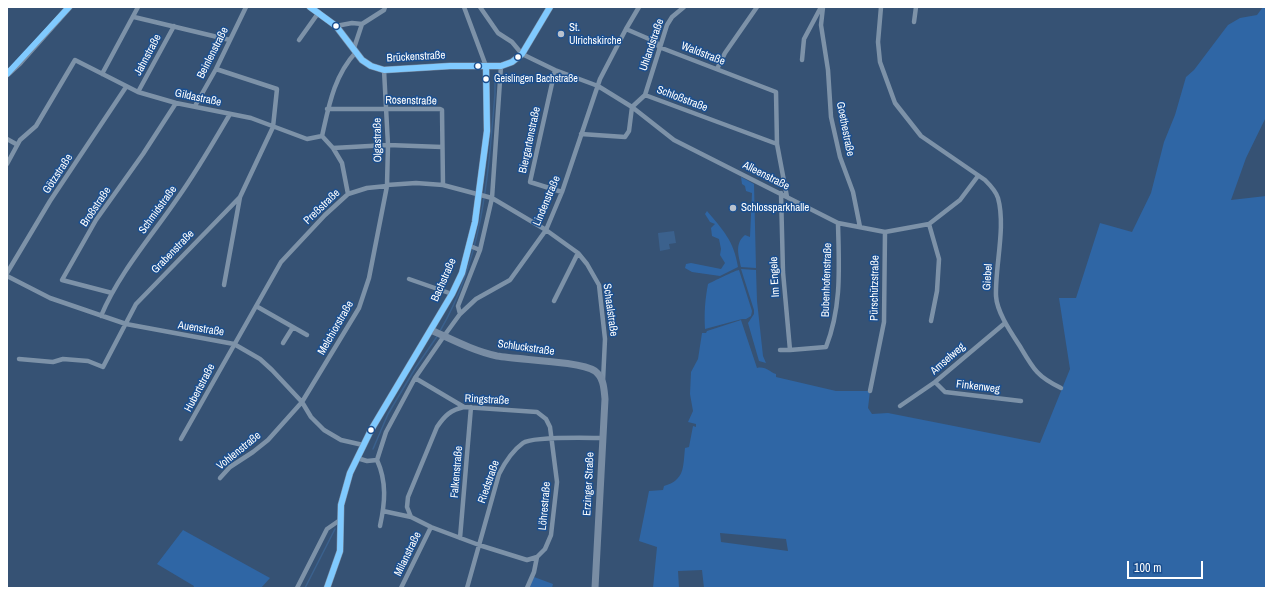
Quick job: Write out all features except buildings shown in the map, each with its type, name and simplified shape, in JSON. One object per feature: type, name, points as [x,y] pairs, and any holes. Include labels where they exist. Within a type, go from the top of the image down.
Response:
[{"type":"street","points":[[7,74],[19,63],[69,7]]},
{"type":"street","points":[[102,74],[134,17],[138,7]]},
{"type":"street","name":"Beinlenstraße","points":[[195,106],[216,69],[246,7]]},
{"type":"street","points":[[336,26],[352,23],[362,24],[384,10],[385,7]]},
{"type":"street","points":[[464,7],[486,66]]},
{"type":"street","points":[[480,7],[498,33],[512,42],[522,54],[555,70],[598,86],[632,107],[629,131],[625,137],[581,134]]},
{"type":"street","points":[[522,54],[550,7]]},
{"type":"street","name":"Lindenstraße","points":[[460,314],[476,299],[510,280],[546,230],[562,192],[600,79],[639,7]]},
{"type":"street","name":"Uhlandstraße","points":[[645,95],[667,25],[672,17],[684,7]]},
{"type":"street","points":[[717,70],[725,53],[757,7]]},
{"type":"street","points":[[802,60],[804,39],[822,7]]},
{"type":"street","name":"Goethestraße","points":[[822,7],[821,25],[828,70],[831,118],[840,157],[853,192],[860,227]]},
{"type":"street","name":"Giebel","points":[[881,7],[878,42],[880,62],[895,103],[920,136],[986,180],[992,187],[998,198],[1000,234],[996,297],[1006,323],[1034,369],[1045,381],[1061,388]]},
{"type":"street","points":[[914,22],[916,7]]},
{"type":"street","points":[[299,40],[314,9]]},
{"type":"street","name":"Brückenstraße","points":[[314,9],[336,26],[355,50],[371,66],[384,70],[501,66],[512,62],[522,54]]},
{"type":"street","points":[[134,17],[230,40]]},
{"type":"street","points":[[348,194],[342,163],[333,148],[322,136],[333,91],[345,64],[355,50],[362,24]]},
{"type":"street","name":"Jahnstraße","points":[[138,92],[174,26]]},
{"type":"street","name":"Waldstraße","points":[[626,29],[656,42],[660,47],[776,92],[777,144]]},
{"type":"street","name":"Gildastraße","points":[[16,144],[36,126],[75,60],[138,92],[176,103],[251,118],[307,139],[322,136]]},
{"type":"street","name":"Bachstraße","points":[[377,460],[386,432],[438,333],[452,294],[475,248],[485,196],[487,131],[486,66]]},
{"type":"street","name":"Bachstraße","points":[[327,588],[340,551],[340,520],[344,490],[363,445],[438,333],[460,314],[458,306],[475,248],[485,196],[501,66]]},
{"type":"street","name":"Grabenstraße","points":[[216,69],[277,89],[273,127],[240,197],[224,285]]},
{"type":"street","name":"Olgastraße","points":[[384,70],[388,145],[387,186]]},
{"type":"street","name":"Biergartenstraße","points":[[555,70],[530,182],[562,192]]},
{"type":"street","name":"Götzstraße","points":[[7,274],[50,202],[126,87]]},
{"type":"street","name":"Schloßstraße","points":[[632,107],[645,95],[777,144]]},
{"type":"street","name":"Broßstraße","points":[[112,293],[62,280],[96,220],[143,154],[176,103]]},
{"type":"street","name":"Alleenstraße","points":[[632,107],[674,140],[838,223],[885,232],[905,230],[929,224],[960,200],[978,176]]},
{"type":"street","name":"Rosenstraße","points":[[328,109],[442,110],[443,185]]},
{"type":"street","name":"Schmidstraße","points":[[101,316],[112,293],[136,256],[206,157],[230,114]]},
{"type":"street","points":[[7,139],[16,144],[7,164]]},
{"type":"street","points":[[777,144],[787,197]]},
{"type":"street","points":[[333,148],[388,145],[442,147]]},
{"type":"street","name":"Preßstraße","points":[[234,344],[281,262],[325,215],[348,194],[367,188],[416,183],[443,185],[485,196]]},
{"type":"street","name":"Melchiorstraße","points":[[302,402],[359,308],[369,278],[387,186]]},
{"type":"street","name":"Im Engele","points":[[781,194],[783,272],[790,350]]},
{"type":"street","name":"Schaalstraße","points":[[485,196],[546,230],[578,253],[587,264],[599,285],[605,339],[603,382]]},
{"type":"street","name":"Grabenstraße","points":[[19,359],[53,362],[63,359],[88,361],[103,367],[136,304],[240,197]]},
{"type":"street","name":"Bubenhofenstraße","points":[[790,350],[826,347],[834,328],[838,308],[838,223]]},
{"type":"street","points":[[929,224],[939,259],[937,291],[931,321]]},
{"type":"street","name":"Pürschützstraße","points":[[870,391],[884,322],[885,232]]},
{"type":"street","points":[[554,301],[578,253]]},
{"type":"street","name":"Auenstraße","points":[[7,274],[50,298],[126,324],[234,344],[260,359],[302,402],[311,417],[324,430],[341,440],[363,445]]},
{"type":"street","points":[[410,280],[452,294]]},
{"type":"street","points":[[256,306],[307,335]]},
{"type":"street","name":"Amselweg","points":[[900,406],[935,382],[1006,323]]},
{"type":"street","points":[[284,343],[293,327]]},
{"type":"street","name":"Schluckstraße","points":[[438,333],[474,349],[497,356],[578,366],[594,371],[603,382]]},
{"type":"street","name":"Hubertstraße","points":[[181,439],[234,344]]},
{"type":"street","points":[[780,350],[790,350]]},
{"type":"street","points":[[415,378],[464,407]]},
{"type":"street","name":"Erzinger Straße","points":[[595,588],[605,399],[603,382]]},
{"type":"street","name":"Finkenweg","points":[[935,382],[945,392],[1021,401]]},
{"type":"street","name":"Vohlenstraße","points":[[220,478],[230,467],[268,440],[302,402]]},
{"type":"street","name":"Ringstraße","points":[[411,517],[407,507],[408,497],[437,427],[444,416],[453,410],[471,407],[537,412],[546,418],[553,439]]},
{"type":"street","name":"Falkenstraße","points":[[460,538],[471,407]]},
{"type":"street","name":"Riedstraße","points":[[467,588],[499,474],[508,457],[524,442],[553,439],[603,438]]},
{"type":"street","name":"Löhrestraße","points":[[537,557],[545,549],[552,535],[557,482],[553,439]]},
{"type":"street","points":[[357,458],[367,461],[377,460],[384,482],[383,511],[380,526]]},
{"type":"street","points":[[383,511],[411,517],[431,527],[460,538],[527,560],[537,557],[534,572],[527,588]]},
{"type":"street","points":[[297,588],[326,530],[340,520]]},
{"type":"street","name":"Milanstraße","points":[[401,588],[431,527]]},
{"type":"shaded area","points":[[1263,7],[1266,7],[1266,117],[1246,158],[1231,200],[1266,196],[1266,588],[704,588],[702,570],[678,571],[679,588],[653,588],[657,547],[639,541],[649,491],[663,490],[664,486],[676,480],[682,472],[685,448],[689,447],[693,426],[696,427],[696,424],[688,422],[693,411],[690,394],[691,372],[698,359],[702,333],[706,333],[707,331],[741,320],[757,368],[763,368],[774,373],[776,374],[776,377],[836,391],[870,391],[868,408],[872,414],[888,413],[1040,443],[1070,369],[1059,298],[1076,298],[1100,223],[1132,232],[1151,193],[1164,142],[1175,115],[1186,77],[1194,70],[1228,25],[1240,18],[1257,15]],"holes":[[[720,533],[786,539],[788,551],[721,542]]]},
{"type":"shaded area","points":[[741,177],[754,184],[756,268],[741,267],[738,254],[739,242],[745,235],[750,237],[752,193],[746,191],[745,186],[742,184]]},
{"type":"shaded area","points":[[707,211],[723,230],[731,243],[738,267],[720,276],[692,272],[685,268],[686,264],[691,263],[721,269],[725,263],[720,255],[721,249],[719,239],[712,236],[711,228],[715,224],[710,222],[705,214]]},
{"type":"shaded area","points":[[674,231],[676,243],[669,244],[670,249],[660,251],[658,233]]},
{"type":"shaded area","points":[[741,269],[756,270],[757,301],[763,356],[766,363],[759,361],[748,323],[754,314],[754,310]]},
{"type":"shaded area","points":[[739,270],[752,311],[751,316],[746,319],[705,329],[705,306],[708,284]]},
{"type":"shaded area","points":[[183,530],[270,578],[261,588],[193,588],[194,586],[157,564]]},
{"type":"shaded area","points":[[534,577],[553,584],[552,588],[529,588]]},
{"type":"waterway","points":[[440,331],[466,274],[481,216],[490,156],[495,79]]},
{"type":"waterway","points":[[373,449],[388,414],[416,367],[438,335]]},
{"type":"waterway","points":[[305,588],[335,529]]},
{"type":"transit line","points":[[7,74],[69,7]]},
{"type":"transit line","points":[[310,7],[336,26],[362,60],[371,66],[384,70],[450,66],[501,66],[512,62],[522,54],[550,7]]},
{"type":"transit line","points":[[327,588],[340,551],[341,505],[350,473],[371,430],[452,294],[462,273],[475,222],[487,131],[486,66]]},
{"type":"place","name":"St. Ulrichskirche","points":[[561,34]]},
{"type":"place","name":"Geislingen Bachstraße","points":[[486,79]]},
{"type":"place","name":"Schlossparkhalle","points":[[733,208]]}]
